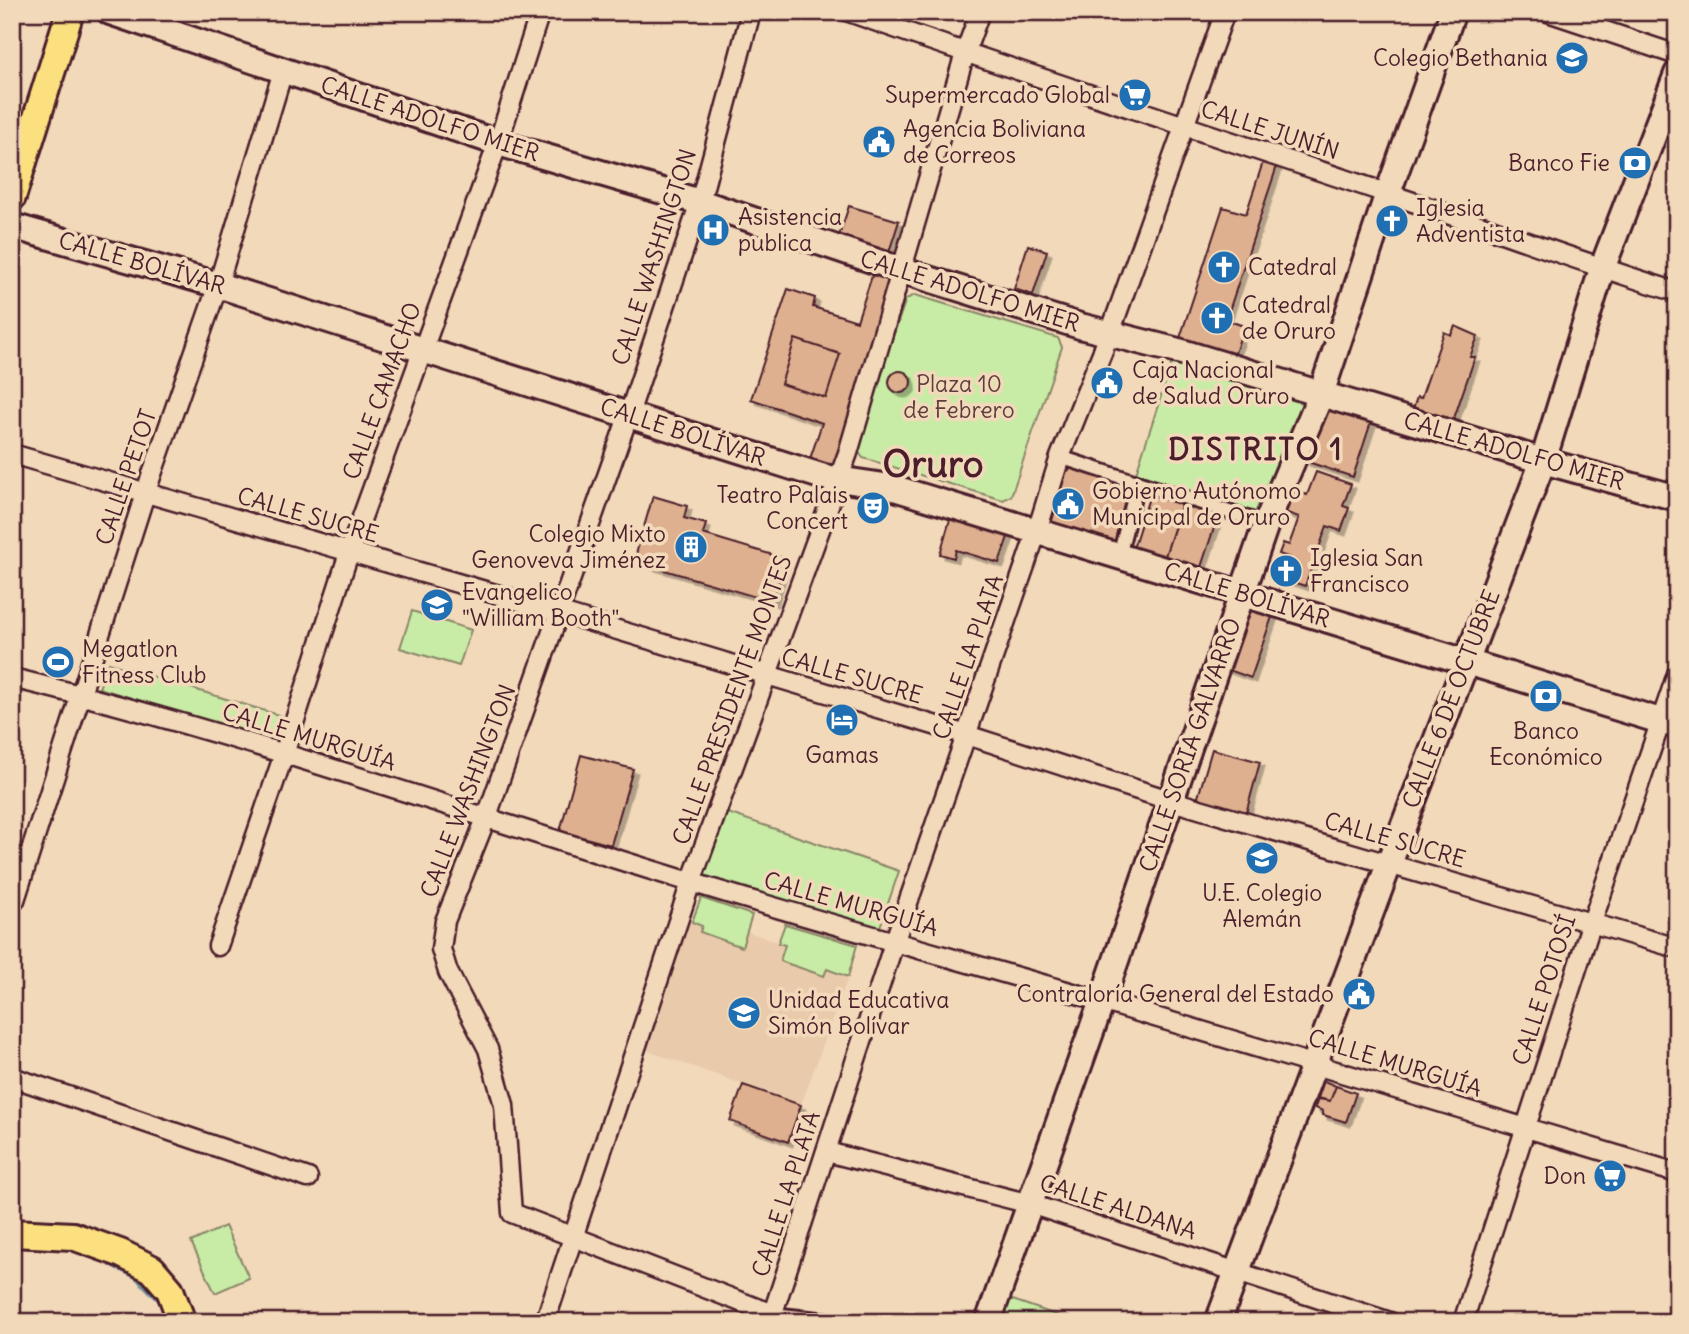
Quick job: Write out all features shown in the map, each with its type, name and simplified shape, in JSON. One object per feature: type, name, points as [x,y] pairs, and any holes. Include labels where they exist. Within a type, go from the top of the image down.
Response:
[{"type":"main road","points":[[12,197],[70,12]]},
{"type":"main road","name":"CALLE ADOLFO MIER","points":[[110,12],[150,18],[283,71],[498,143],[700,202],[903,271],[1543,461],[1677,498]]},
{"type":"main road","name":"CALLE SORIA GALVARRO","points":[[988,1322],[1172,801],[1266,524],[1321,394],[1388,193],[1453,12]]},
{"type":"main road","name":"CALLE 6 DE OCTUBRE","points":[[1218,1322],[1543,461],[1602,269],[1677,74]]},
{"type":"main road","name":"CALLE BOLÍVAR","points":[[12,226],[218,285],[838,481],[891,487],[1668,724]]},
{"type":"main road","points":[[12,1233],[73,1236],[120,1253],[152,1269],[170,1290],[182,1322]]},
{"type":"street","name":"CALLE CAMACHO","points":[[218,946],[349,553],[498,143],[540,12]]},
{"type":"street","name":"CALLE WASHINGTON","points":[[572,1238],[512,1213],[504,1105],[488,1049],[448,972],[441,949],[445,921],[487,816],[561,613],[629,414],[700,202],[751,12]]},
{"type":"street","name":"CALLE JUNÍN","points":[[849,12],[1184,128],[1388,193],[1602,269],[1677,292]]},
{"type":"street","name":"CALLE PRESIDENTE MONTES","points":[[545,1322],[691,882],[838,481],[979,12]]},
{"type":"street","name":"CALLE LA PLATA","points":[[771,1318],[894,943],[1037,531],[1060,457],[1110,333],[1225,12]]},
{"type":"street","points":[[1548,12],[1677,55]]},
{"type":"street","name":"CALLE PETOT","points":[[14,899],[145,494],[218,285],[283,71]]},
{"type":"street","name":"CALLE SUCRE","points":[[12,454],[561,613],[967,735],[1172,801],[1677,948]]},
{"type":"street","points":[[1060,457],[1266,524]]},
{"type":"street","points":[[1119,556],[1138,482]]},
{"type":"street","name":"CALLE POTOSÍ","points":[[1463,1322],[1591,925],[1668,724],[1677,674]]},
{"type":"street","name":"CALLE MURGUÍA","points":[[12,678],[81,695],[284,754],[894,943],[1102,1001],[1677,1172]]},
{"type":"street","points":[[12,1077],[308,1178]]},
{"type":"street","name":"CALLE ALDANA","points":[[827,1152],[1030,1204],[1390,1322]]},
{"type":"street","points":[[572,1238],[771,1318],[828,1320]]},
{"type":"shaded area","name":"Unidad Educativa Simón Bolívar","points":[[686,920],[702,926],[700,931],[742,946],[748,932],[785,945],[780,961],[824,976],[827,969],[848,977],[801,1105],[640,1048]]},
{"type":"green space","name":"Plaza 10 de Febrero","points":[[915,295],[1058,338],[1062,347],[1011,496],[1003,500],[863,458],[855,447],[906,299]]},
{"type":"green space","points":[[1174,356],[1298,396],[1303,404],[1261,514],[1136,473]]},
{"type":"green space","points":[[412,611],[471,630],[459,666],[400,648]]},
{"type":"green space","points":[[109,663],[288,718],[280,744],[99,688]]},
{"type":"green space","points":[[719,810],[899,871],[879,930],[695,875]]},
{"type":"green space","points":[[701,898],[752,915],[742,947],[700,932],[702,926],[692,922]]},
{"type":"green space","points":[[785,924],[857,945],[848,977],[827,969],[824,976],[780,961],[785,945],[778,943]]},
{"type":"green space","points":[[225,1226],[249,1278],[215,1293],[191,1242]]},
{"type":"green space","points":[[1004,1297],[1062,1317],[1061,1322],[995,1322]]},
{"type":"building","name":"Catedral","points":[[1263,162],[1277,166],[1226,320],[1244,326],[1234,356],[1180,338],[1223,207],[1246,214]]},
{"type":"building","points":[[849,206],[899,221],[889,252],[881,256],[837,242]]},
{"type":"building","points":[[1028,245],[1047,251],[1033,295],[1014,289]]},
{"type":"building","points":[[873,273],[896,280],[833,467],[810,459],[822,423],[751,399],[788,289],[815,298],[813,307],[857,321]],"holes":[[[795,339],[840,354],[826,398],[781,384]]]},
{"type":"building","points":[[1455,326],[1478,336],[1470,357],[1475,357],[1452,424],[1412,412],[1417,397],[1421,398],[1444,332],[1451,335]]},
{"type":"building","points":[[795,339],[840,354],[826,398],[781,384]]},
{"type":"building","points":[[900,371],[908,374],[911,382],[908,390],[900,393],[892,390],[889,382],[892,374]]},
{"type":"building","points":[[1324,403],[1372,419],[1353,477],[1305,461]]},
{"type":"building","points":[[1072,468],[1133,487],[1113,549],[1051,524],[1066,472]]},
{"type":"building","points":[[1316,472],[1351,484],[1343,506],[1349,508],[1341,531],[1327,526],[1305,586],[1287,580],[1292,564],[1289,563],[1290,558],[1279,554],[1283,543],[1289,545],[1299,517],[1276,509],[1284,487],[1307,495]]},
{"type":"building","points":[[1151,491],[1183,501],[1162,565],[1131,555]]},
{"type":"building","name":"Colegio Mixto Genoveva Jiménez","points":[[653,496],[687,506],[684,518],[706,524],[703,534],[786,559],[773,602],[634,561]]},
{"type":"building","points":[[1182,505],[1218,516],[1201,567],[1165,556]]},
{"type":"building","points":[[951,516],[1009,534],[999,563],[956,550],[954,558],[940,554]]},
{"type":"building","points":[[1252,607],[1273,614],[1251,678],[1226,669],[1246,610]]},
{"type":"building","points":[[1212,749],[1260,762],[1245,817],[1196,804]]},
{"type":"building","points":[[581,755],[633,769],[611,845],[560,831]]},
{"type":"building","points":[[1324,1081],[1336,1086],[1330,1101],[1318,1098]]},
{"type":"building","points":[[743,1085],[801,1105],[788,1142],[730,1121]]},
{"type":"building","points":[[1336,1086],[1356,1093],[1346,1122],[1323,1115],[1323,1111],[1315,1108],[1318,1099],[1330,1101]]},
{"type":"waterway","points":[[102,1260],[136,1277],[162,1303]]},
{"type":"place","name":"Colegio Bethania","points":[[1572,58]]},
{"type":"place","name":"Supermercado Global","points":[[1135,95]]},
{"type":"place","name":"Agencia Boliviana de Correos","points":[[879,142]]},
{"type":"place","name":"Banco Fie","points":[[1635,163]]},
{"type":"place","name":"Iglesia Adventista","points":[[1392,221]]},
{"type":"place","name":"Asistencia publica","points":[[713,230]]},
{"type":"place","name":"Catedral","points":[[1224,267]]},
{"type":"place","name":"Catedral de Oruro","points":[[1217,318]]},
{"type":"place","name":"Caja Nacional de Salud Oruro","points":[[1107,383]]},
{"type":"place","name":"Gobierno Autónomo Municipal de Oruro","points":[[1068,504]]},
{"type":"place","name":"Teatro Palais Concert","points":[[873,508]]},
{"type":"place","name":"Colegio Mixto Genoveva Jiménez","points":[[691,547]]},
{"type":"place","name":"Iglesia San Francisco","points":[[1286,571]]},
{"type":"place","name":"Evangelico \"William Booth\"","points":[[437,605]]},
{"type":"place","name":"Megatlon Fitness Club","points":[[58,662]]},
{"type":"place","name":"Banco Económico","points":[[1546,696]]},
{"type":"place","name":"Gamas","points":[[842,720]]},
{"type":"place","name":"U.E. Colegio Alemán","points":[[1262,858]]},
{"type":"place","name":"Contraloría General del Estado","points":[[1359,994]]},
{"type":"place","name":"Unidad Educativa Simón Bolívar","points":[[744,1013]]},
{"type":"place","name":"Don","points":[[1610,1176]]},
{"type":"district","name":"DISTRITO 1","points":[[1256,450]]},
{"type":"district","name":"Oruro","points":[[933,464]]}]
